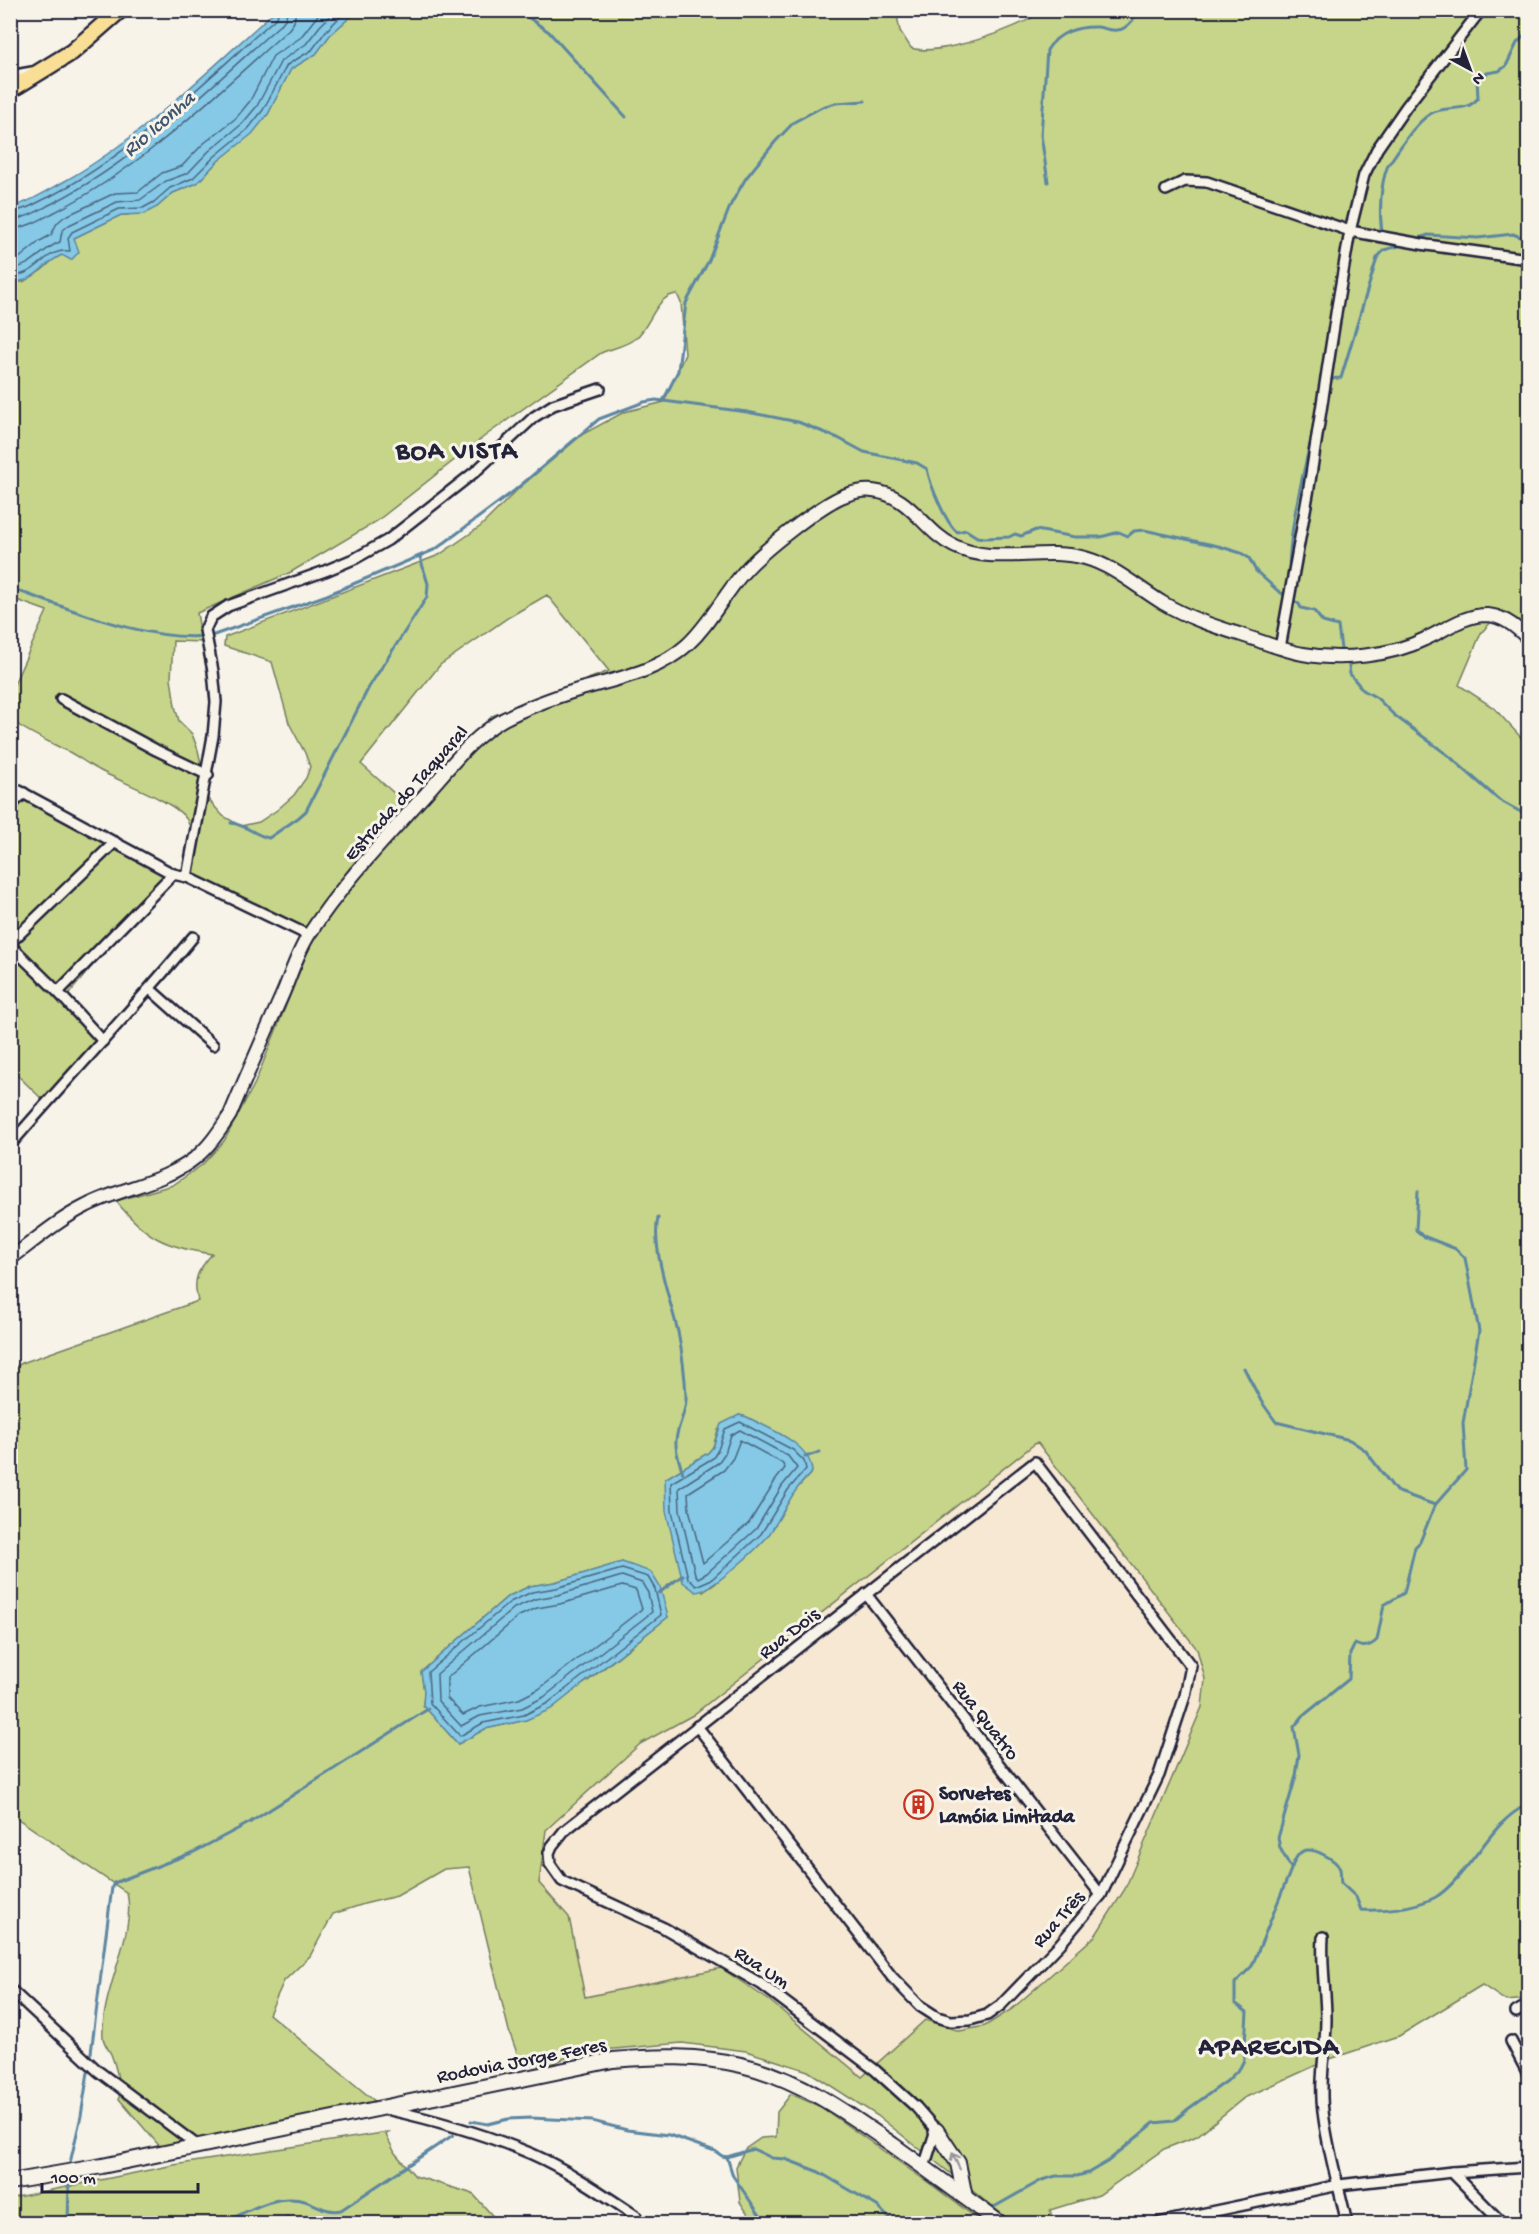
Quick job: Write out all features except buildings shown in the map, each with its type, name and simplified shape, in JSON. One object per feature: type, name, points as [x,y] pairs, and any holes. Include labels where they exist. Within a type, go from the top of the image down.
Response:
[{"type":"main road","points":[[10,90],[45,70],[92,37],[120,10]]},
{"type":"main road","name":"Rodovia Jorge Feres","points":[[10,2182],[614,2061],[656,2056],[697,2058],[741,2065],[801,2086],[859,2121],[1000,2223]]},
{"type":"main road","points":[[936,2130],[958,2163],[965,2197]]},
{"type":"street","points":[[1280,648],[1290,603],[1350,231],[1364,175],[1377,149],[1406,107],[1481,10]]},
{"type":"street","points":[[10,76],[45,70]]},
{"type":"street","points":[[1166,190],[1185,181],[1207,182],[1350,231],[1427,245],[1528,259]]},
{"type":"street","points":[[187,877],[208,775],[216,702],[205,630],[211,617],[228,606],[356,558],[388,540],[469,477],[534,417],[553,405],[600,389]]},
{"type":"street","name":"Estrada do Taquaral","points":[[10,1259],[59,1221],[87,1205],[173,1172],[195,1158],[214,1140],[230,1115],[308,935],[343,889],[475,741],[498,722],[525,708],[638,674],[664,662],[687,645],[706,625],[725,595],[746,569],[775,543],[830,502],[847,494],[871,490],[891,495],[915,510],[945,540],[970,552],[991,555],[1061,555],[1083,558],[1109,568],[1168,606],[1209,624],[1305,654],[1362,655],[1395,650],[1422,641],[1469,618],[1484,615],[1500,617],[1514,625],[1528,639]]},
{"type":"street","points":[[61,699],[208,775]]},
{"type":"street","points":[[10,786],[173,874],[187,877],[308,935]]},
{"type":"street","points":[[10,806],[24,793]]},
{"type":"street","points":[[103,1041],[10,944],[115,842]]},
{"type":"street","points":[[58,992],[173,874]]},
{"type":"street","points":[[10,1146],[193,938]]},
{"type":"street","points":[[150,989],[213,1045]]},
{"type":"street","name":"Rua Dois","points":[[564,1831],[1035,1462]]},
{"type":"street","name":"Rua Três","points":[[697,1726],[892,1977],[920,2006],[937,2017],[969,2020],[987,2015],[1002,2005],[1060,1944],[1101,1895],[1158,1775],[1185,1696],[1191,1666],[1035,1462]]},
{"type":"street","name":"Rua Quatro","points":[[866,1594],[1101,1895]]},
{"type":"street","name":"Rua Um","points":[[564,1831],[549,1853],[550,1864],[562,1881],[664,1928],[761,1984],[875,2070],[916,2107],[936,2130]]},
{"type":"street","points":[[1323,1936],[1326,2016],[1322,2109],[1347,2223]]},
{"type":"street","points":[[10,1989],[98,2071],[198,2146]]},
{"type":"street","points":[[1515,2012],[1528,2005]]},
{"type":"street","points":[[1511,2041],[1528,2074]]},
{"type":"street","points":[[380,2108],[470,2131],[533,2155],[562,2170],[636,2216]]},
{"type":"street","points":[[924,2167],[936,2130]]},
{"type":"street","points":[[1153,2223],[1339,2185],[1452,2172],[1528,2167]]},
{"type":"street","points":[[1452,2172],[1503,2223]]},
{"type":"shaded area","points":[[1038,1442],[1197,1649],[1205,1679],[1202,1707],[1125,1889],[1095,1936],[1012,2009],[985,2026],[960,2031],[925,2020],[862,2078],[770,2001],[721,1969],[585,1997],[569,1917],[539,1883],[546,1830],[640,1744],[693,1715]]},
{"type":"green space","points":[[357,11],[896,11],[900,31],[911,48],[923,50],[939,49],[978,40],[1016,26],[1042,11],[1528,11],[1528,629],[1519,624],[1493,620],[1481,633],[1459,685],[1494,708],[1528,745],[1528,1999],[1506,2001],[1482,1985],[1399,2036],[1330,2059],[1244,2098],[1197,2136],[1164,2149],[1099,2195],[1050,2210],[1054,2223],[1013,2223],[878,2116],[808,2071],[746,2051],[682,2043],[580,2052],[549,2065],[521,2064],[509,2031],[469,1867],[444,1869],[397,1896],[333,1914],[310,1956],[284,1981],[269,2014],[376,2102],[162,2149],[119,2099],[116,2071],[103,2038],[107,2001],[127,1927],[129,1909],[127,1893],[11,1814],[10,1370],[22,1363],[198,1301],[196,1281],[203,1265],[212,1254],[181,1248],[158,1239],[137,1224],[116,1201],[173,1185],[202,1165],[224,1141],[255,1083],[311,943],[189,874],[192,833],[187,820],[172,806],[95,768],[11,720],[11,691],[47,611],[11,598],[11,282],[23,282],[42,270],[62,255],[74,238],[121,215],[157,207],[173,193],[197,183],[218,161],[252,133],[268,114],[291,69],[316,54],[330,35]],"holes":[[[677,294],[681,303],[685,354],[664,402],[624,412],[583,434],[519,488],[481,526],[439,555],[225,637],[224,646],[272,662],[289,723],[310,767],[306,778],[294,795],[259,822],[241,826],[223,816],[208,799],[203,786],[198,750],[192,734],[179,721],[171,678],[173,641],[202,642],[197,613],[291,572],[377,521],[485,436],[601,353],[636,338],[659,305],[670,296]],[[547,595],[609,671],[492,716],[412,809],[361,764],[440,665],[509,617]],[[739,1415],[747,1417],[796,1445],[812,1472],[793,1493],[766,1538],[703,1592],[668,1477],[708,1453],[713,1447],[718,1430]],[[1037,1442],[1197,1649],[1205,1679],[1202,1707],[1125,1889],[1095,1936],[1012,2009],[985,2026],[960,2031],[925,2020],[862,2077],[770,2001],[721,1968],[585,1997],[569,1917],[539,1883],[546,1830],[640,1744],[693,1715]],[[622,1562],[668,1617],[588,1681],[526,1720],[485,1729],[458,1744],[423,1705],[424,1691],[421,1672],[507,1597],[530,1586],[555,1582]]]},
{"type":"green space","points":[[10,790],[166,877],[68,995],[100,1048],[48,1105],[11,1069]]},
{"type":"green space","points":[[791,2094],[821,2107],[983,2223],[754,2223],[740,2202],[736,2167],[745,2149],[761,2138],[776,2137],[777,2112]]},
{"type":"green space","points":[[389,2132],[386,2135],[395,2153],[415,2176],[473,2194],[499,2223],[299,2224],[287,2216],[279,2224],[11,2223],[11,2198],[174,2165]]},
{"type":"water","name":"Rio Iconha","points":[[276,10],[357,11],[330,35],[316,54],[291,69],[268,114],[252,134],[218,161],[197,183],[173,193],[157,207],[144,214],[121,215],[74,238],[79,252],[71,260],[62,255],[33,276],[11,282],[11,207],[32,199],[65,181],[93,164],[148,124]]},
{"type":"water","points":[[739,1415],[777,1432],[797,1445],[810,1462],[812,1472],[796,1490],[768,1536],[723,1577],[696,1592],[683,1582],[666,1511],[665,1479],[708,1453],[713,1447],[721,1424]]},
{"type":"water","points":[[622,1562],[651,1572],[660,1587],[668,1617],[551,1709],[526,1720],[485,1729],[458,1744],[423,1705],[424,1691],[421,1672],[507,1597],[530,1586],[555,1582]]},
{"type":"waterway","points":[[518,10],[549,32],[626,117]]},
{"type":"waterway","points":[[1048,182],[1041,135],[1047,50],[1057,39],[1076,29],[1091,27],[1122,29],[1133,20],[1133,10]]},
{"type":"waterway","points":[[1382,234],[1381,199],[1385,173],[1407,138],[1430,114],[1473,103],[1478,98],[1477,79],[1506,66],[1517,43],[1528,32]]},
{"type":"waterway","points":[[663,401],[678,371],[686,303],[709,260],[731,204],[746,178],[794,122],[822,107],[836,103],[865,101]]},
{"type":"waterway","points":[[1415,240],[1428,235],[1478,238],[1513,234],[1525,239],[1528,243]]},
{"type":"waterway","points":[[1327,379],[1341,378],[1377,258],[1384,250],[1406,244]]},
{"type":"waterway","points":[[1330,321],[1335,295]]},
{"type":"waterway","points":[[10,588],[138,630],[190,637],[214,635],[327,595],[436,549],[514,491],[599,419],[644,402],[656,400],[747,412],[798,422],[838,438],[864,452],[917,463],[927,469],[943,512],[957,532],[966,530],[977,537],[985,538],[1009,537],[1015,534],[1021,536],[1036,530],[1075,537],[1101,537],[1119,532],[1128,536],[1134,531],[1144,530],[1241,553],[1249,558],[1256,571],[1278,591],[1299,604],[1301,608],[1314,611],[1323,622],[1338,626],[1341,649],[1344,654]]},
{"type":"waterway","points":[[1289,575],[1295,516],[1315,420]]},
{"type":"waterway","points":[[231,823],[269,838],[306,811],[369,687],[427,597],[428,584],[420,557]]},
{"type":"waterway","points":[[1348,660],[1350,674],[1363,690],[1377,698],[1394,715],[1449,756],[1499,800],[1528,816]]},
{"type":"waterway","points":[[1291,1868],[1280,1848],[1278,1838],[1296,1776],[1299,1755],[1294,1727],[1303,1716],[1349,1679],[1350,1654],[1355,1644],[1367,1646],[1377,1640],[1384,1605],[1404,1593],[1415,1547],[1420,1542],[1435,1505],[1466,1470],[1463,1423],[1479,1331],[1465,1258],[1456,1249],[1423,1236],[1416,1230],[1418,1191]]},
{"type":"waterway","points":[[658,1218],[659,1259],[678,1332],[685,1380],[686,1402],[676,1445],[683,1473]]},
{"type":"waterway","points":[[1244,1368],[1261,1401],[1276,1422],[1350,1440],[1365,1450],[1396,1491],[1435,1505]]},
{"type":"waterway","points":[[805,1457],[820,1452]]},
{"type":"waterway","points":[[659,1593],[683,1575]]},
{"type":"waterway","points":[[91,2053],[114,1883],[194,1852],[249,1823],[428,1709]]},
{"type":"waterway","points":[[994,2207],[1042,2180],[1056,2176],[1077,2176],[1088,2173],[1107,2162],[1154,2123],[1174,2121],[1227,2081],[1240,2068],[1244,2060],[1247,2012],[1235,2003],[1235,1983],[1252,1966],[1294,1862],[1300,1853],[1307,1850],[1312,1851],[1334,1861],[1340,1869],[1341,1883],[1356,1897],[1361,1910],[1408,1906],[1434,1898],[1446,1890],[1501,1824],[1528,1804]]},
{"type":"waterway","points":[[70,2163],[88,2072]]},
{"type":"waterway","points":[[471,2121],[488,2124],[508,2119],[531,2118],[592,2121],[627,2130],[669,2135],[727,2157],[753,2149],[772,2158],[785,2159],[819,2172],[877,2206],[895,2224]]},
{"type":"waterway","points":[[221,2224],[252,2209],[283,2199],[305,2201],[327,2210],[341,2210],[453,2135]]},
{"type":"waterway","points":[[727,2157],[733,2176],[766,2224]]},
{"type":"waterway","points":[[68,2224],[69,2182]]},
{"type":"waterway","points":[[967,2224],[978,2217]]},
{"type":"place","name":"Sorvetes Lamóia Limitada","points":[[918,1804]]},
{"type":"district","name":"BOA VISTA","points":[[457,449]]},
{"type":"district","name":"APARECIDA","points":[[1269,2045]]}]
